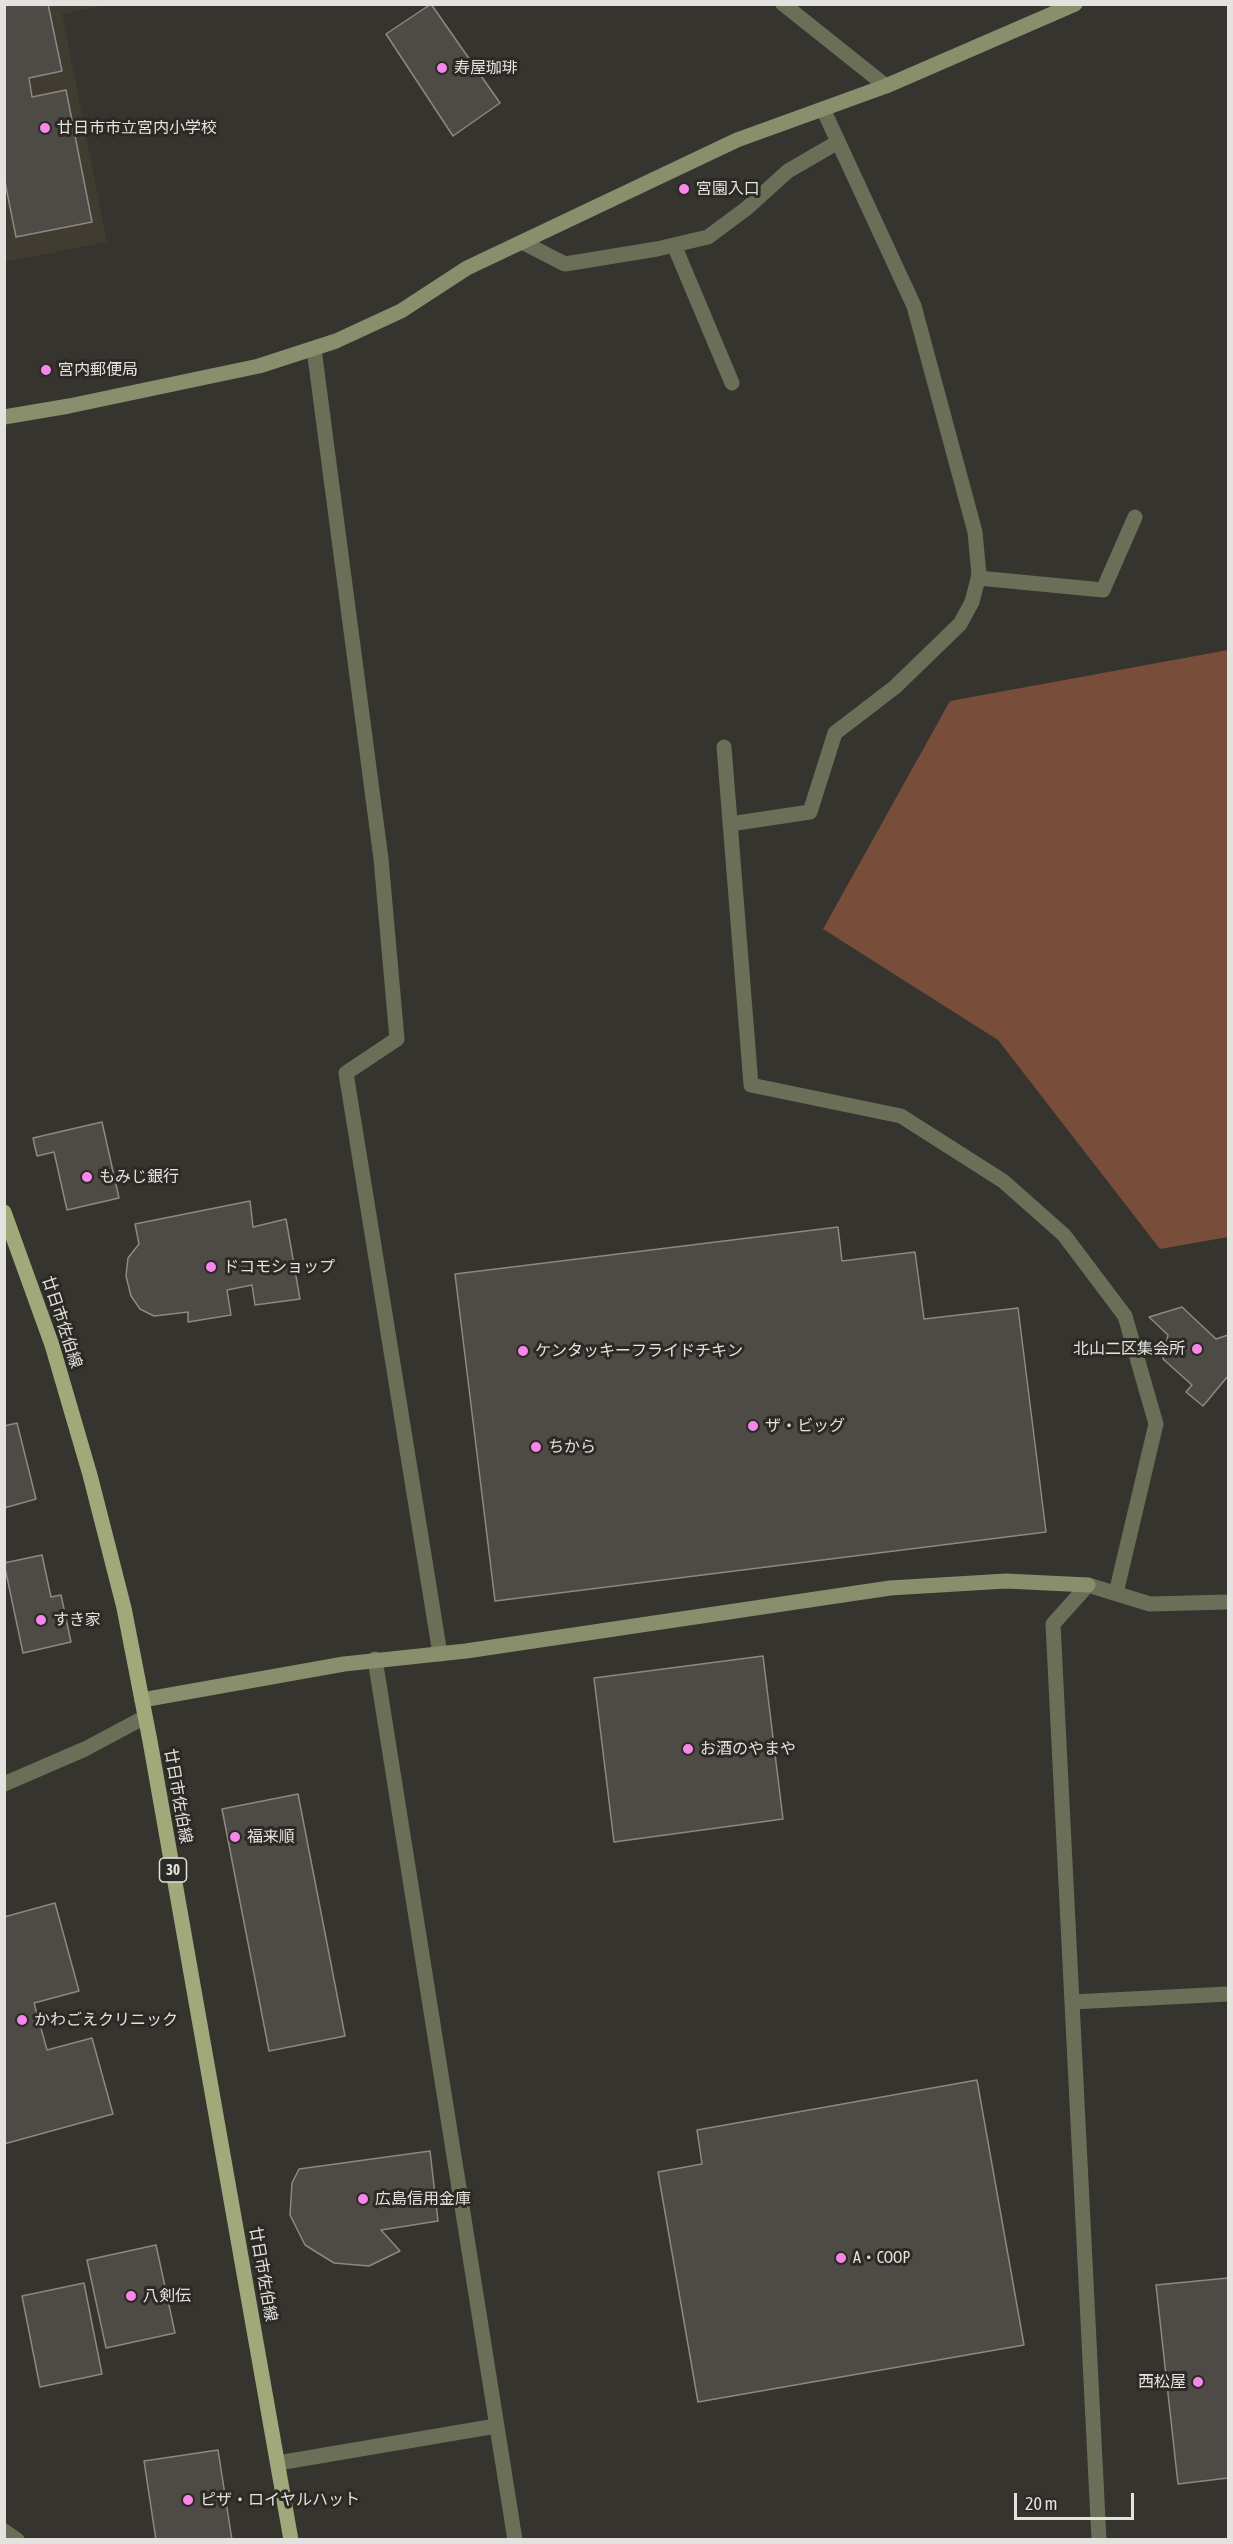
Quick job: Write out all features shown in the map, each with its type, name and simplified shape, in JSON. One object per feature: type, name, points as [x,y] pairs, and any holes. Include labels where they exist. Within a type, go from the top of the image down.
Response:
[{"type":"main road","name":"廿日市佐伯線","points":[[4,1212],[52,1345],[90,1475],[124,1608],[291,2540]]},
{"type":"street","points":[[783,4],[885,86]]},
{"type":"street","points":[[4,417],[69,406],[259,366],[314,349],[401,311],[467,268],[738,140],[885,86],[1074,4]]},
{"type":"street","points":[[730,824],[810,812],[835,733],[895,687],[960,624],[972,602],[978,578],[975,532],[914,306],[823,109]]},
{"type":"street","points":[[522,242],[565,264],[708,237],[747,208],[788,171],[838,142]]},
{"type":"street","points":[[674,245],[732,383]]},
{"type":"street","points":[[314,349],[381,859],[397,1039],[346,1073],[440,1654]]},
{"type":"street","points":[[978,578],[1103,590],[1135,518]]},
{"type":"street","points":[[724,747],[751,1085],[901,1116],[1003,1181],[1064,1235],[1125,1316],[1156,1424],[1116,1593]]},
{"type":"street","points":[[142,1700],[375,1659],[440,1654],[890,1588],[1006,1581],[1089,1585],[1150,1604],[1228,1602]]},
{"type":"street","points":[[1089,1585],[1053,1624],[1099,2540]]},
{"type":"street","points":[[375,1659],[515,2540]]},
{"type":"street","points":[[4,1784],[85,1749],[145,1717]]},
{"type":"street","points":[[1072,2002],[1228,1994]]},
{"type":"street","points":[[278,2463],[496,2426]]},
{"type":"street","points":[[5,2530],[7,2540]]},
{"type":"street","points":[[5,2530],[17,2540]]},
{"type":"shaded area","name":"廿日市市立宮内小学校","points":[[5,5],[107,5],[62,14],[107,242],[5,262]]},
{"type":"shaded area","points":[[1228,650],[1228,1237],[1160,1249],[998,1040],[823,929],[950,701]]},
{"type":"building","name":"廿日市市立宮内小学校","points":[[4,4],[48,4],[62,71],[29,78],[32,97],[66,90],[92,222],[16,237],[4,177]]},
{"type":"building","name":"寿屋珈琲","points":[[431,4],[500,103],[453,136],[386,34]]},
{"type":"building","name":"もみじ銀行","points":[[102,1122],[119,1198],[67,1210],[54,1152],[37,1156],[33,1138]]},
{"type":"building","name":"ドコモショップ","points":[[250,1201],[253,1227],[286,1219],[300,1299],[255,1305],[252,1285],[227,1290],[231,1315],[188,1322],[188,1312],[154,1316],[140,1309],[131,1296],[126,1276],[128,1258],[139,1244],[135,1224]]},
{"type":"building","name":"ザ・ビッグ","points":[[838,1227],[842,1261],[915,1252],[924,1319],[1018,1308],[1046,1532],[495,1601],[455,1274]]},
{"type":"building","name":"北山二区集会所","points":[[1182,1307],[1216,1339],[1228,1335],[1228,1376],[1203,1406],[1186,1392],[1192,1385],[1163,1359],[1168,1335],[1149,1317]]},
{"type":"building","points":[[17,1423],[36,1499],[4,1508],[4,1426]]},
{"type":"building","name":"すき家","points":[[42,1555],[51,1597],[61,1595],[71,1642],[23,1653],[4,1563]]},
{"type":"building","name":"お酒のやまや","points":[[763,1656],[783,1819],[614,1842],[594,1678]]},
{"type":"building","points":[[298,1794],[345,2036],[269,2051],[222,1809]]},
{"type":"building","name":"かわごえクリニック","points":[[55,1903],[79,1991],[34,2003],[47,2050],[92,2038],[113,2114],[4,2144],[4,1917]]},
{"type":"building","name":"A・COOP","points":[[977,2080],[1024,2345],[698,2402],[658,2172],[702,2164],[697,2130]]},
{"type":"building","name":"広島信用金庫","points":[[430,2151],[438,2221],[381,2230],[400,2251],[369,2266],[334,2263],[305,2245],[290,2215],[292,2183],[299,2169]]},
{"type":"building","name":"八剣伝","points":[[156,2245],[175,2333],[106,2348],[87,2260]]},
{"type":"building","name":"西松屋","points":[[1228,2278],[1228,2478],[1178,2484],[1156,2285]]},
{"type":"building","points":[[84,2283],[102,2374],[40,2387],[22,2296]]},
{"type":"building","name":"ピザ・ロイヤルハット","points":[[218,2450],[232,2540],[156,2540],[144,2461]]},
{"type":"place","name":"寿屋珈琲","points":[[442,68]]},
{"type":"place","name":"廿日市市立宮内小学校","points":[[45,128]]},
{"type":"place","name":"宮園入口","points":[[684,189]]},
{"type":"place","name":"宮内郵便局","points":[[46,370]]},
{"type":"place","name":"もみじ銀行","points":[[87,1177]]},
{"type":"place","name":"ドコモショップ","points":[[211,1267]]},
{"type":"place","name":"北山二区集会所","points":[[1197,1349]]},
{"type":"place","name":"ケンタッキーフライドチキン","points":[[523,1351]]},
{"type":"place","name":"ザ・ビッグ","points":[[753,1426]]},
{"type":"place","name":"ちから","points":[[536,1447]]},
{"type":"place","name":"すき家","points":[[41,1620]]},
{"type":"place","name":"お酒のやまや","points":[[688,1749]]},
{"type":"place","name":"福来順","points":[[235,1837]]},
{"type":"place","name":"かわごえクリニック","points":[[22,2020]]},
{"type":"place","name":"広島信用金庫","points":[[363,2199]]},
{"type":"place","name":"A・COOP","points":[[841,2258]]},
{"type":"place","name":"八剣伝","points":[[131,2296]]},
{"type":"place","name":"西松屋","points":[[1198,2382]]},
{"type":"place","name":"ピザ・ロイヤルハット","points":[[188,2500]]}]
